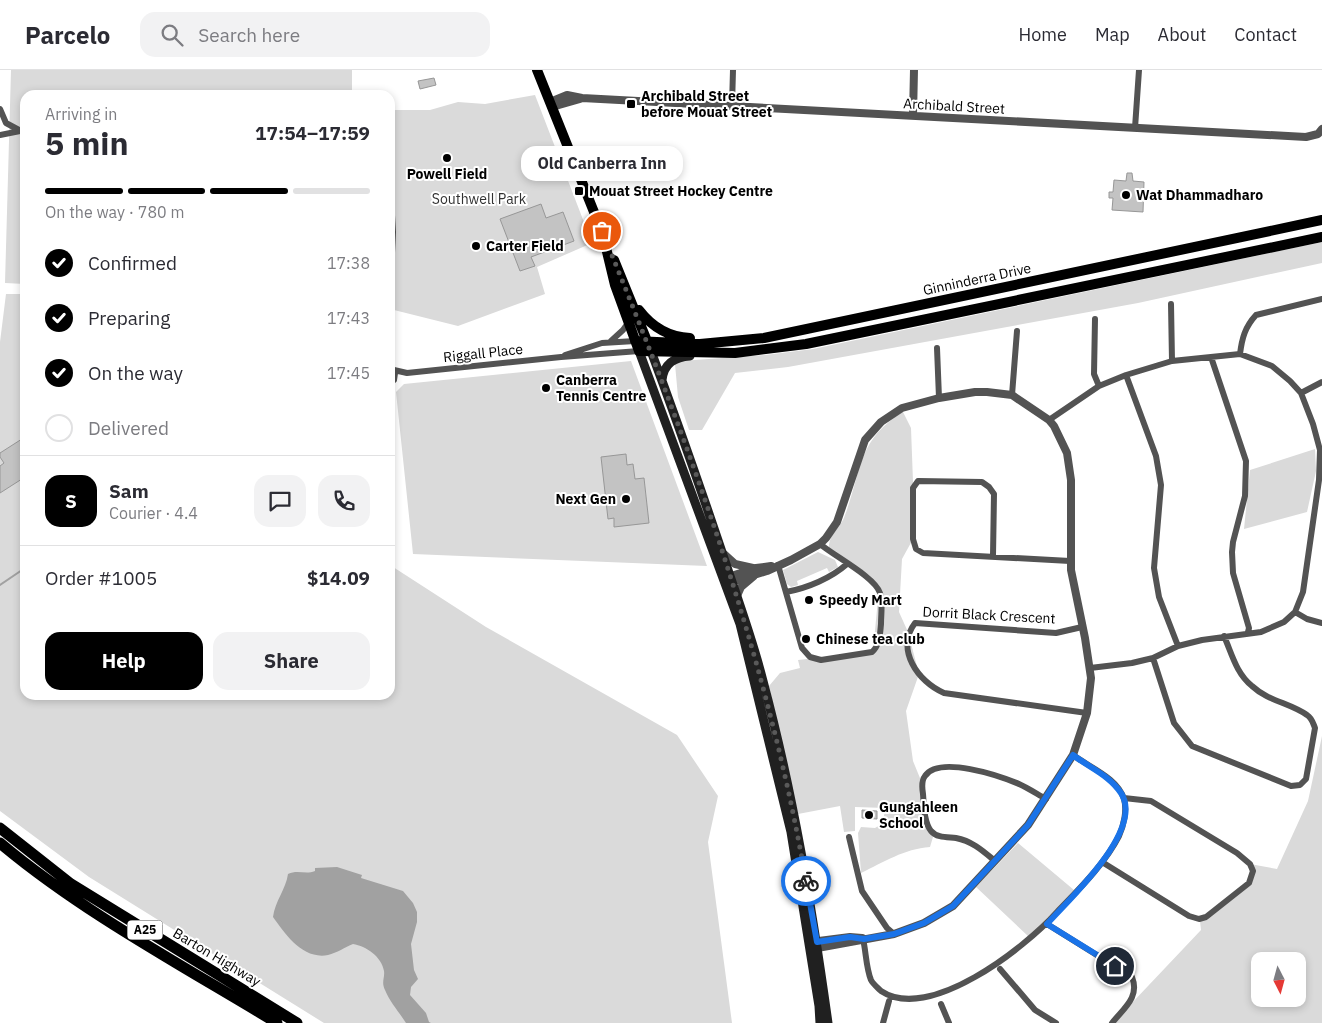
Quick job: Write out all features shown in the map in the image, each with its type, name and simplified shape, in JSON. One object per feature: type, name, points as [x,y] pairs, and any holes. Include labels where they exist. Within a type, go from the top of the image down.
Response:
[{"type":"highway","name":"Barton Highway","points":[[0,828],[71,884],[297,1023]]},
{"type":"highway","name":"Barton Highway","points":[[0,843],[27,865],[141,941],[277,1023]]},
{"type":"main road","points":[[537,70],[662,380],[724,554],[728,580],[737,596],[764,682],[798,831],[813,946],[820,1023]]},
{"type":"main road","name":"Ginninderra Drive","points":[[639,351],[649,347],[732,342],[788,333],[1322,220]]},
{"type":"main road","points":[[602,231],[615,285],[628,323],[728,580],[791,832],[828,1023]]},
{"type":"main road","name":"Ginninderra Drive","points":[[635,341],[649,347],[711,354],[806,344],[1322,237]]},
{"type":"main road","points":[[632,302],[653,326],[666,333],[680,337],[731,337],[788,333]]},
{"type":"main road","points":[[662,380],[666,367],[673,359],[681,356],[711,354]]},
{"type":"street","points":[[732,106],[733,70]]},
{"type":"street","points":[[912,116],[914,70]]},
{"type":"street","points":[[1135,128],[1139,70]]},
{"type":"street","name":"Archibald Street","points":[[551,105],[566,95],[582,98],[1306,137],[1318,134],[1322,129]]},
{"type":"street","points":[[0,109],[8,125],[20,129]]},
{"type":"street","points":[[0,135],[20,130]]},
{"type":"street","points":[[1240,354],[1244,333],[1256,315],[1322,300]]},
{"type":"street","points":[[1171,304],[1172,361]]},
{"type":"street","points":[[1095,319],[1094,374],[1099,386]]},
{"type":"street","name":"Riggall Place","points":[[610,342],[622,332],[628,323]]},
{"type":"street","points":[[1012,395],[1017,331]]},
{"type":"street","name":"Riggall Place","points":[[561,357],[610,342],[635,341]]},
{"type":"street","points":[[937,348],[939,398]]},
{"type":"street","name":"Riggall Place","points":[[395,369],[407,373],[639,351]]},
{"type":"street","points":[[1051,423],[1099,386],[1126,375],[1172,361],[1240,354],[1272,366],[1301,393],[1321,450],[1320,480],[1303,592],[1295,612],[1284,622],[1270,629],[1178,646],[1153,658],[1126,664],[1090,668]]},
{"type":"street","points":[[1211,357],[1246,461],[1245,496],[1232,542],[1232,552],[1233,573],[1249,628],[1248,632]]},
{"type":"street","name":"Riggall Place","points":[[395,380],[407,373]]},
{"type":"street","points":[[1126,375],[1156,456],[1161,485],[1154,568],[1159,596],[1178,646]]},
{"type":"street","points":[[1301,393],[1322,382]]},
{"type":"street","points":[[728,580],[778,565],[820,544],[837,522],[860,450],[871,432],[891,413],[902,408],[939,398],[987,392],[1012,395],[1051,423],[1067,453],[1070,467],[1070,561],[1074,594],[1090,668],[1087,713],[1073,755],[1028,825],[953,906],[924,923],[894,934],[851,943],[813,946]]},
{"type":"street","points":[[993,556],[994,494],[989,487],[982,482],[918,481],[913,488],[913,539],[916,549],[923,553],[1070,561]]},
{"type":"street","points":[[778,565],[801,644],[808,656],[814,660],[821,660],[868,654],[874,650],[879,640],[880,595],[872,581],[820,544]]},
{"type":"street","points":[[724,554],[735,564],[756,571]]},
{"type":"street","points":[[786,592],[833,575],[847,564]]},
{"type":"street","points":[[737,596],[741,587],[756,571]]},
{"type":"street","points":[[1295,612],[1307,619],[1322,623]]},
{"type":"street","name":"Dorrit Black Crescent","points":[[1082,628],[1056,633],[915,624],[908,632],[908,653],[912,663],[923,679],[933,688],[944,693],[1087,713]]},
{"type":"street","points":[[1153,658],[1174,723],[1192,746],[1290,786],[1300,785],[1306,780],[1315,728],[1313,722],[1308,716],[1269,698],[1251,686],[1236,668],[1224,636]]},
{"type":"street","points":[[979,983],[1000,969],[1047,924],[1102,862],[1119,835],[1125,814],[1124,798],[1104,774],[1073,755]]},
{"type":"street","points":[[995,860],[978,846],[933,833],[927,825],[922,784],[924,776],[930,771],[941,767],[991,774],[1021,785],[1046,799]]},
{"type":"street","points":[[1102,862],[1189,916],[1199,918],[1206,917],[1249,883],[1253,871],[1250,864],[1237,853],[1152,801],[1124,798]]},
{"type":"street","points":[[850,837],[862,891],[887,928],[894,934]]},
{"type":"street","points":[[1047,924],[1132,977],[1135,984],[1134,996],[1112,1023]]},
{"type":"street","points":[[864,939],[871,980],[889,1001],[902,1006]]},
{"type":"street","points":[[1000,969],[1035,1010],[1056,1023]]},
{"type":"street","points":[[934,1006],[949,1000]]},
{"type":"street","points":[[883,1023],[889,1001]]},
{"type":"street","points":[[941,1004],[949,1023]]},
{"type":"green space","points":[[11,70],[352,70],[352,90],[20,90],[20,284],[5,283]]},
{"type":"green space","name":"Southwell Park","points":[[535,95],[592,243],[537,267],[545,294],[458,326],[395,310],[395,110],[430,110],[458,102],[485,104]]},
{"type":"green space","points":[[1322,242],[1322,263],[1138,303],[788,367],[735,373],[702,430],[689,430],[678,397],[675,364],[681,361],[765,355],[813,349]]},
{"type":"green space","points":[[6,294],[20,294],[20,700],[395,700],[395,568],[486,627],[677,735],[718,796],[708,842],[732,1023],[324,1023],[89,877],[0,811],[0,342]]},
{"type":"green space","points":[[631,361],[707,566],[413,554],[396,392],[404,384]]},
{"type":"green space","points":[[903,412],[911,428],[914,509],[913,539],[902,559],[899,612],[908,632],[919,674],[906,711],[913,761],[922,783],[925,810],[933,837],[930,847],[903,853],[861,873],[858,833],[861,827],[875,828],[883,823],[885,808],[855,807],[855,831],[844,832],[840,806],[798,814],[769,686],[780,673],[800,668],[798,660],[873,652],[879,588],[829,549],[829,544],[845,515],[863,457],[869,445],[888,423]]},
{"type":"green space","points":[[1315,449],[1316,471],[1307,512],[1244,529],[1250,470]]},
{"type":"green space","points":[[818,552],[835,560],[838,567],[829,572],[827,568],[797,581],[798,585],[791,587],[787,584],[783,570]]},
{"type":"green space","points":[[1322,736],[1322,1023],[1113,1023],[1201,930],[1200,921],[1249,883],[1250,864],[1277,869],[1308,801]]},
{"type":"green space","points":[[1018,843],[1074,890],[1029,937],[976,887]]},
{"type":"shaded area","points":[[337,867],[362,875],[361,878],[403,891],[413,903],[417,912],[417,922],[411,944],[414,970],[418,979],[411,987],[410,995],[426,1013],[431,1023],[406,1023],[385,990],[383,985],[383,966],[373,953],[353,944],[328,955],[319,956],[311,954],[289,938],[273,917],[288,874],[311,872],[315,871],[315,868]]},
{"type":"building","points":[[434,78],[436,85],[420,89],[418,81]]},
{"type":"building","name":"Wat Dhammadharo","points":[[1127,173],[1132,173],[1133,181],[1144,182],[1143,212],[1112,210],[1113,198],[1109,198],[1109,192],[1113,192],[1114,180],[1126,181]]},
{"type":"building","points":[[541,204],[546,218],[563,212],[574,241],[531,257],[535,266],[520,271],[500,219]]},
{"type":"building","points":[[20,440],[20,480],[0,493],[0,466],[4,463],[0,453]]},
{"type":"building","name":"Next Gen","points":[[626,454],[627,465],[633,464],[635,479],[644,478],[649,523],[614,527],[614,518],[608,519],[601,457]]},
{"type":"building","name":"Gungahleen School","points":[[862,810],[877,811],[877,819],[862,818]]},
{"type":"waterway","points":[[0,585],[20,571]]},
{"type":"way so far","points":[[602,231],[645,334],[678,422],[747,623],[764,682],[798,831],[806,881]]},
{"type":"place","name":"Archibald Street before Mouat Street","points":[[631,104]]},
{"type":"place","name":"Powell Field","points":[[447,158]]},
{"type":"place","name":"Mouat Street Hockey Centre","points":[[579,191]]},
{"type":"place","name":"Wat Dhammadharo","points":[[1126,195]]},
{"type":"place","name":"Old Canberra Inn","points":[[602,231]]},
{"type":"place","name":"Carter Field","points":[[476,246]]},
{"type":"place","name":"Canberra Tennis Centre","points":[[546,388]]},
{"type":"place","name":"Next Gen","points":[[626,499]]},
{"type":"place","name":"Speedy Mart","points":[[809,600]]},
{"type":"place","name":"Chinese tea club","points":[[806,639]]},
{"type":"place","name":"Gungahleen School","points":[[869,815]]},
{"type":"route","points":[[806,881],[817,942],[850,937],[864,939],[894,934],[924,923],[953,906],[1028,825],[1073,755],[1104,774],[1120,792],[1124,798],[1125,814],[1119,835],[1102,862],[1047,924],[1115,966]]}]
